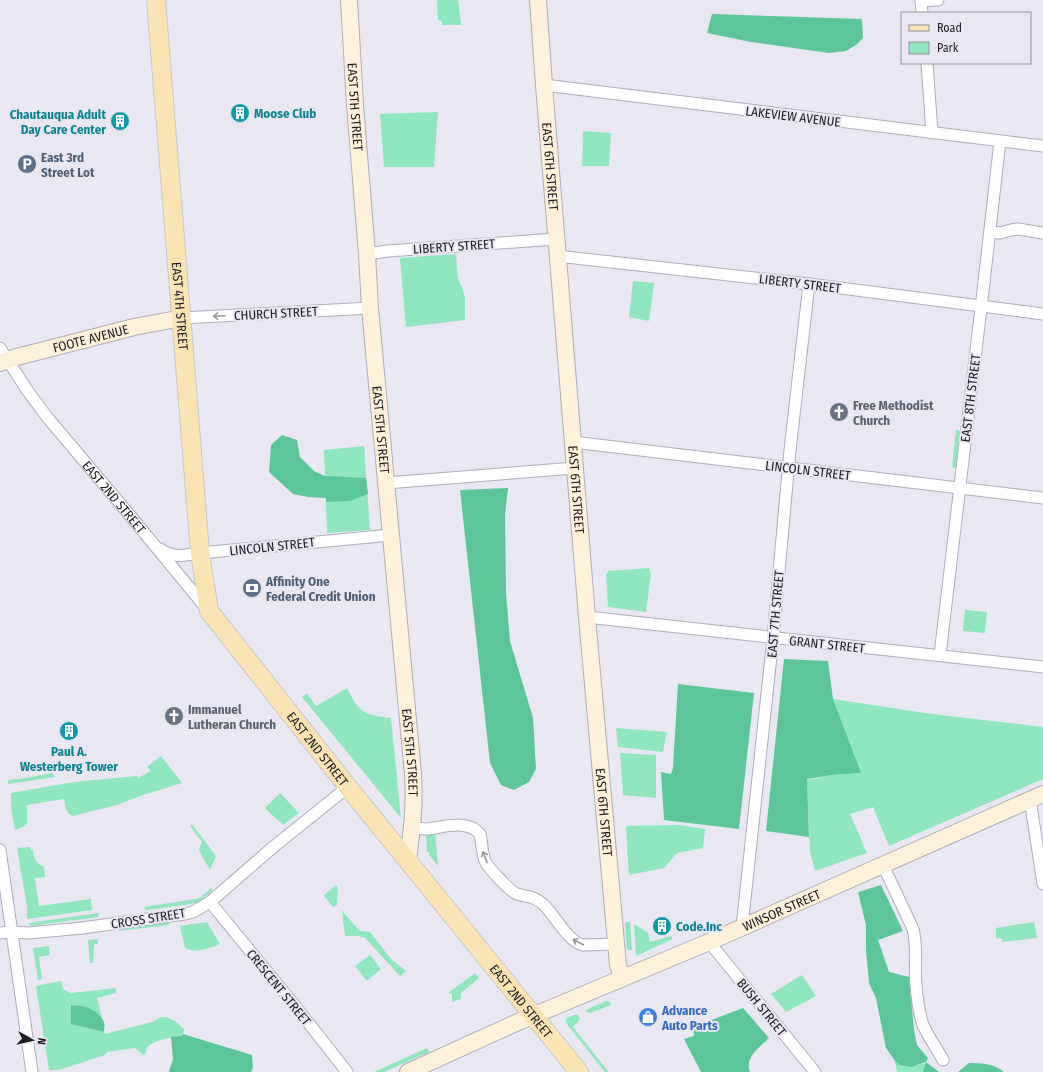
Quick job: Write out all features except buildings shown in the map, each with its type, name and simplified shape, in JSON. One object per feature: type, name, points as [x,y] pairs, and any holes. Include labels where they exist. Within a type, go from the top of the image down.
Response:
[{"type":"main road","name":"EAST 4TH STREET","points":[[156,0],[200,553],[209,611]]},
{"type":"main road","name":"EAST 2ND STREET","points":[[209,611],[348,787],[579,1072]]},
{"type":"street","name":"EAST 5TH STREET","points":[[349,0],[370,308],[413,774],[414,800],[408,860]]},
{"type":"street","name":"EAST 6TH STREET","points":[[538,0],[544,85],[549,239],[557,256],[586,617],[618,965],[622,978]]},
{"type":"street","points":[[922,12],[921,1],[938,0]]},
{"type":"street","points":[[927,64],[932,133]]},
{"type":"street","name":"LAKEVIEW AVENUE","points":[[544,85],[1043,146]]},
{"type":"street","name":"EAST 8TH STREET","points":[[940,655],[1000,141]]},
{"type":"street","points":[[990,232],[1000,233],[1018,229],[1043,233]]},
{"type":"street","name":"LIBERTY STREET","points":[[367,254],[388,251],[549,239]]},
{"type":"street","name":"LIBERTY STREET","points":[[557,256],[810,284],[1043,314]]},
{"type":"street","name":"EAST 7TH STREET","points":[[742,927],[773,638],[789,467],[810,284]]},
{"type":"street","name":"CHURCH STREET","points":[[182,318],[370,308]]},
{"type":"street","name":"FOOTE AVENUE","points":[[2,357],[134,327],[182,318]]},
{"type":"street","name":"EAST 2ND STREET","points":[[2,357],[47,417],[209,611]]},
{"type":"street","name":"LINCOLN STREET","points":[[573,442],[1043,498]]},
{"type":"street","points":[[386,483],[575,468]]},
{"type":"street","name":"LINCOLN STREET","points":[[155,546],[171,555],[180,556],[391,535]]},
{"type":"street","name":"GRANT STREET","points":[[586,617],[1043,667]]},
{"type":"street","name":"CROSS STREET","points":[[6,933],[28,933],[82,928],[193,912],[210,902],[272,848],[348,787]]},
{"type":"street","points":[[1037,796],[1043,884]]},
{"type":"street","name":"WINSOR STREET","points":[[408,1072],[533,1015],[709,942],[1037,796]]},
{"type":"street","points":[[412,828],[426,829],[454,825],[472,827],[480,834],[483,854],[486,862],[501,880],[516,894],[535,898],[542,903],[572,939],[579,944],[616,944]]},
{"type":"street","points":[[0,850],[6,933],[32,1072]]},
{"type":"street","points":[[883,865],[913,929],[916,947],[916,985],[922,1020],[943,1060]]},
{"type":"street","name":"CRESCENT STREET","points":[[210,902],[347,1072]]},
{"type":"street","name":"BUSH STREET","points":[[709,942],[815,1072]]},
{"type":"green space","points":[[437,0],[458,0],[461,25],[442,25],[442,21],[438,20]]},
{"type":"green space","points":[[712,14],[862,19],[863,38],[856,45],[846,51],[829,53],[751,42],[707,33]]},
{"type":"green space","points":[[438,112],[434,167],[384,167],[380,114]]},
{"type":"green space","points":[[583,131],[611,133],[609,166],[582,166]]},
{"type":"green space","points":[[456,254],[458,279],[465,298],[465,320],[406,327],[400,258]]},
{"type":"green space","points":[[633,281],[654,283],[649,321],[629,317]]},
{"type":"green space","points":[[956,429],[960,431],[956,467],[952,468]]},
{"type":"green space","points":[[282,435],[297,440],[300,457],[314,471],[325,476],[366,478],[368,494],[350,501],[326,502],[326,498],[293,494],[269,472],[271,445]]},
{"type":"green space","points":[[364,446],[370,530],[327,533],[324,450]]},
{"type":"green space","points":[[508,488],[505,515],[506,593],[510,641],[533,718],[536,769],[529,782],[514,790],[501,785],[490,763],[460,490]]},
{"type":"green space","points":[[649,568],[651,574],[646,612],[608,607],[606,573],[608,573],[608,571]]},
{"type":"green space","points":[[965,610],[987,612],[985,633],[963,631]]},
{"type":"green space","points":[[784,659],[828,661],[833,699],[861,773],[832,775],[807,779],[809,837],[766,831]]},
{"type":"green space","points":[[678,684],[754,693],[739,829],[664,820],[661,772],[671,774],[673,768]]},
{"type":"green space","points":[[347,688],[355,702],[363,711],[368,714],[391,718],[401,818],[302,697],[307,693],[316,706]]},
{"type":"green space","points":[[833,699],[932,714],[1043,727],[1043,779],[889,846],[873,807],[850,814],[867,853],[815,871],[810,851],[807,780],[832,775],[860,773]]},
{"type":"green space","points":[[616,728],[667,732],[663,752],[618,747]]},
{"type":"green space","points":[[620,753],[656,755],[656,798],[623,795]]},
{"type":"green space","points":[[161,756],[182,783],[117,805],[73,816],[67,811],[64,799],[27,805],[27,823],[23,827],[15,830],[11,808],[11,793],[74,782],[137,776],[138,778],[151,771],[147,767]]},
{"type":"green space","points":[[52,773],[55,777],[8,784],[8,780]]},
{"type":"green space","points":[[280,793],[299,813],[283,825],[265,808]]},
{"type":"green space","points":[[192,824],[216,856],[210,870],[199,850],[202,842],[190,826]]},
{"type":"green space","points":[[679,825],[705,829],[703,848],[677,853],[664,868],[629,875],[626,826]]},
{"type":"green space","points":[[435,831],[438,866],[430,856],[429,852],[427,852],[426,833]]},
{"type":"green space","points":[[30,847],[31,850],[33,850],[36,860],[44,867],[45,877],[35,878],[39,906],[91,899],[92,910],[27,919],[27,907],[17,848]]},
{"type":"green space","points":[[336,885],[338,889],[337,905],[333,907],[324,895]]},
{"type":"green space","points":[[881,885],[903,931],[878,940],[889,972],[909,977],[914,1030],[917,1045],[928,1058],[926,1062],[911,1067],[900,1065],[895,1061],[886,1048],[876,998],[869,983],[866,950],[866,925],[858,892]]},
{"type":"green space","points":[[211,888],[212,891],[199,902],[146,910],[144,907],[196,899],[201,897]]},
{"type":"green space","points":[[342,911],[360,931],[370,932],[391,959],[406,971],[400,976],[364,937],[345,936]]},
{"type":"green space","points":[[99,913],[98,917],[30,926],[29,923]]},
{"type":"green space","points":[[630,921],[632,950],[627,950],[625,923]]},
{"type":"green space","points":[[169,922],[169,925],[119,931],[120,928]]},
{"type":"green space","points":[[207,922],[220,944],[207,949],[189,950],[185,948],[180,926]]},
{"type":"green space","points":[[1034,922],[1037,938],[1002,942],[1002,939],[996,938],[996,928]]},
{"type":"green space","points":[[634,924],[648,933],[650,942],[671,936],[673,939],[636,956]]},
{"type":"green space","points":[[98,939],[98,944],[94,944],[93,963],[90,963],[88,940]]},
{"type":"green space","points":[[49,946],[50,955],[39,957],[42,979],[38,980],[33,948]]},
{"type":"green space","points":[[370,955],[381,969],[367,981],[355,966]]},
{"type":"green space","points":[[475,973],[479,978],[461,993],[461,999],[452,1002],[452,994],[448,993]]},
{"type":"green space","points":[[802,975],[816,996],[786,1012],[771,994]]},
{"type":"green space","points":[[61,981],[63,989],[71,993],[116,988],[116,993],[97,998],[102,1018],[88,1008],[71,1005],[71,1024],[104,1032],[105,1034],[152,1022],[161,1017],[166,1017],[175,1021],[184,1029],[183,1034],[182,1036],[163,1039],[153,1043],[147,1048],[145,1055],[135,1048],[107,1052],[105,1055],[59,1070],[49,1070],[36,986]]},
{"type":"green space","points":[[606,1001],[611,1002],[611,1005],[590,1013],[587,1012],[586,1010]]},
{"type":"green space","points":[[71,1005],[91,1009],[98,1014],[104,1022],[104,1032],[71,1024]]},
{"type":"green space","points":[[743,1008],[769,1038],[751,1057],[749,1062],[750,1072],[701,1072],[684,1039],[694,1036],[693,1027]]},
{"type":"green space","points":[[577,1014],[580,1019],[573,1027],[608,1072],[605,1072],[566,1023],[566,1018]]},
{"type":"green space","points":[[183,1034],[252,1055],[253,1067],[251,1072],[169,1072],[173,1060],[171,1037],[182,1036]]},
{"type":"green space","points":[[427,1048],[429,1052],[384,1072],[374,1072]]},
{"type":"green space","points":[[895,1061],[899,1064],[907,1066],[926,1063],[923,1072],[897,1072]]},
{"type":"green space","points":[[926,1062],[939,1072],[923,1072]]},
{"type":"green space","points":[[969,1063],[983,1063],[992,1065],[1004,1072],[958,1072]]},
{"type":"place","name":"Moose Club","points":[[240,113]]},
{"type":"place","name":"Chautauqua Adult Day Care Center","points":[[120,121]]},
{"type":"place","name":"East 3rd Street Lot","points":[[27,164]]},
{"type":"place","name":"Free Methodist Church","points":[[839,412]]},
{"type":"place","name":"Affinity One Federal Credit Union","points":[[252,588]]},
{"type":"place","name":"Immanuel Lutheran Church","points":[[174,716]]},
{"type":"place","name":"Paul A. Westerberg Tower","points":[[69,731]]},
{"type":"place","name":"Code.Inc","points":[[662,926]]},
{"type":"place","name":"Advance Auto Parts","points":[[648,1017]]}]
